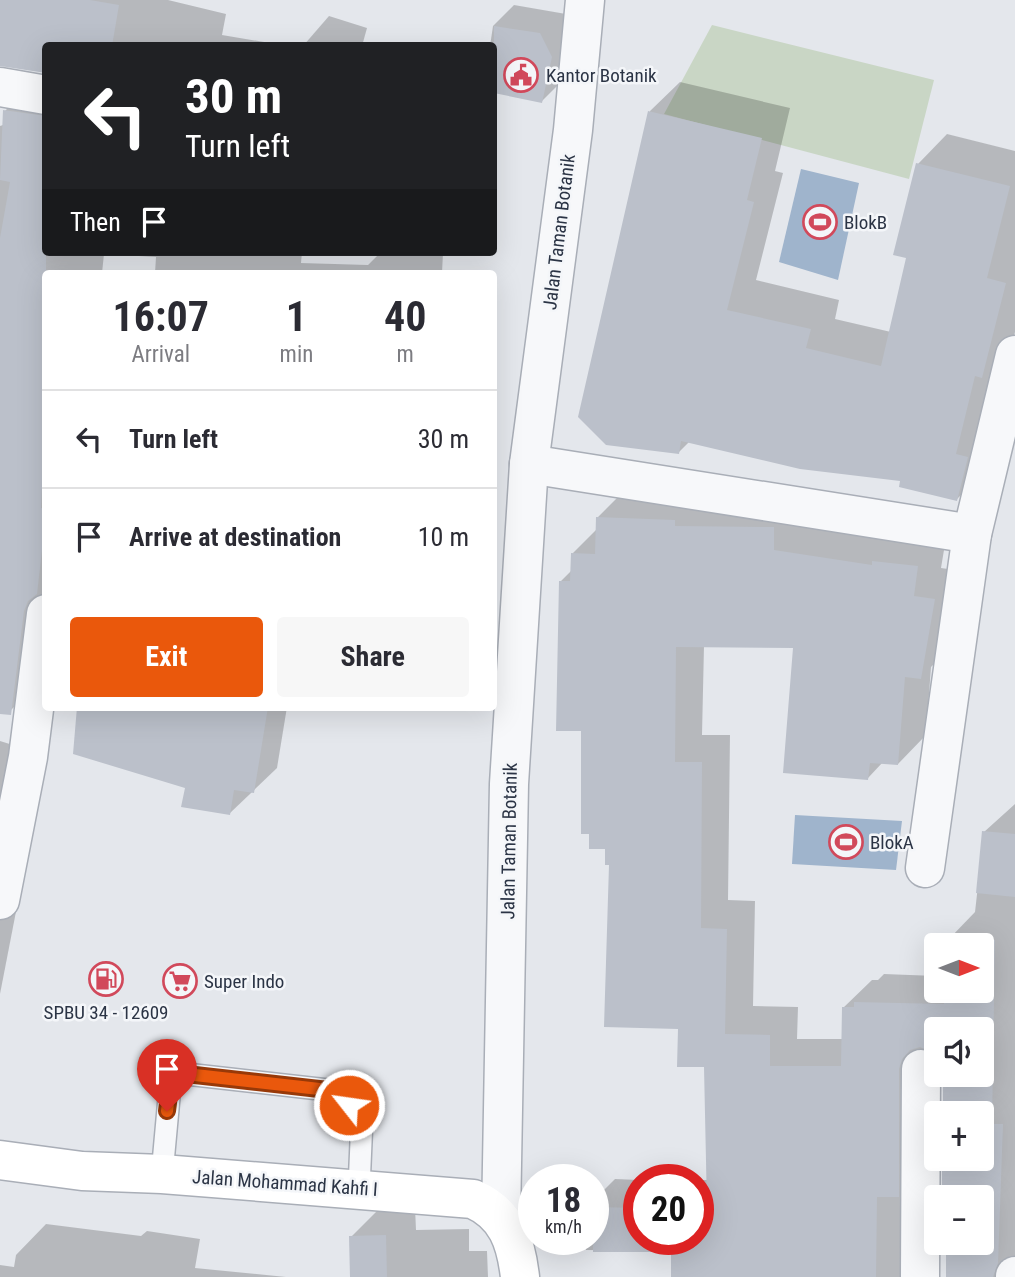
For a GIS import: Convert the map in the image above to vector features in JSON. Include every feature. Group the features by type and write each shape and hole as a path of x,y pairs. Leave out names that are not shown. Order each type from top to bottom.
{"main road":[{"name":"Jalan Mohammad Kahfi I","path":"0,1160 82,1171 359,1188 473,1199 488,1206 500,1218"},
{"path":"500,1218 512,1236 520,1277"}],"street":[{"name":"Jalan Taman Botanik","path":"500,1218 509,784 529,464 573,131 585,0"},
{"path":"0,87 42,94"},
{"path":"925,868 972,534 1015,355"},
{"path":"529,464 972,534"},
{"path":"0,900 14,752 42,631"},
{"path":"920,1277 921,1069"}],"lane":[{"path":"162,1174 170,1087 186,1074 337,1091 362,1119 359,1188"}],"green space":[{"path":"712,25 934,80 909,179 664,114"}],"water":[{"name":"BlokB","path":"801,169 859,183 838,280 779,262"},
{"name":"BlokA","path":"795,815 902,821 896,870 792,864"}],"building":[{"path":"0,0 90,0 119,5 113,42 42,42 42,72 0,66"},
{"name":"Kantor Botanik","path":"494,26 540,33 552,57 542,103 497,94 497,42 494,42"},
{"path":"3,110 42,115 42,256 46,256 46,270 42,270 42,550 37,594 28,601 24,611 11,715 0,714 0,238 10,182 0,180"},
{"path":"648,111 762,138 747,200 754,202 727,310 811,329 806,348 881,366 906,258 893,255 916,163 1010,186 987,278 1006,283 982,378 975,376 956,454 968,457 957,501 899,487 900,481 800,469 681,441 679,454 606,445 578,417"},
{"path":"596,517 675,520 675,526 774,527 774,550 872,565 872,561 918,566 914,596 935,599 921,679 905,677 898,765 870,763 868,780 783,773 793,648 676,647 675,762 702,762 701,928 727,929 725,1034 770,1035 770,1066 841,1066 842,1007 854,1007 854,1002 994,1003 994,1017 924,1017 924,1049 910,1050 902,1059 899,1069 899,1197 877,1197 876,1277 671,1277 671,1255 714,1255 714,1164 706,1164 704,1067 677,1067 678,1029 604,1027 609,865 605,865 605,849 589,849 589,834 581,834 581,731 556,731 559,581 570,581 571,553 595,554"},
{"path":"77,711 267,711 254,793 234,790 230,815 181,807 185,788 73,754"},
{"path":"982,831 1015,834 1015,897 976,893"},
{"path":"994,940 995,940 994,1001"},
{"path":"943,1087 993,1087 992,1101 943,1101"},
{"path":"994,1124 1003,1124 998,1263 993,1277 946,1277 946,1255 994,1255 994,1185 942,1185 942,1171 994,1171"},
{"path":"609,1207 623,1208 623,1252 609,1252"},
{"path":"386,1235 387,1277 350,1277 349,1236"}],"place":[{"name":"Kantor Botanik","path":"521,75"},
{"name":"BlokB","path":"820,222"},
{"name":"BlokA","path":"846,842"},
{"name":"SPBU 34 - 12609","path":"106,979"},
{"name":"Super Indo","path":"180,981"}],"route":[{"path":"167,1111 170,1087 186,1074 337,1091 349,1105"}]}
